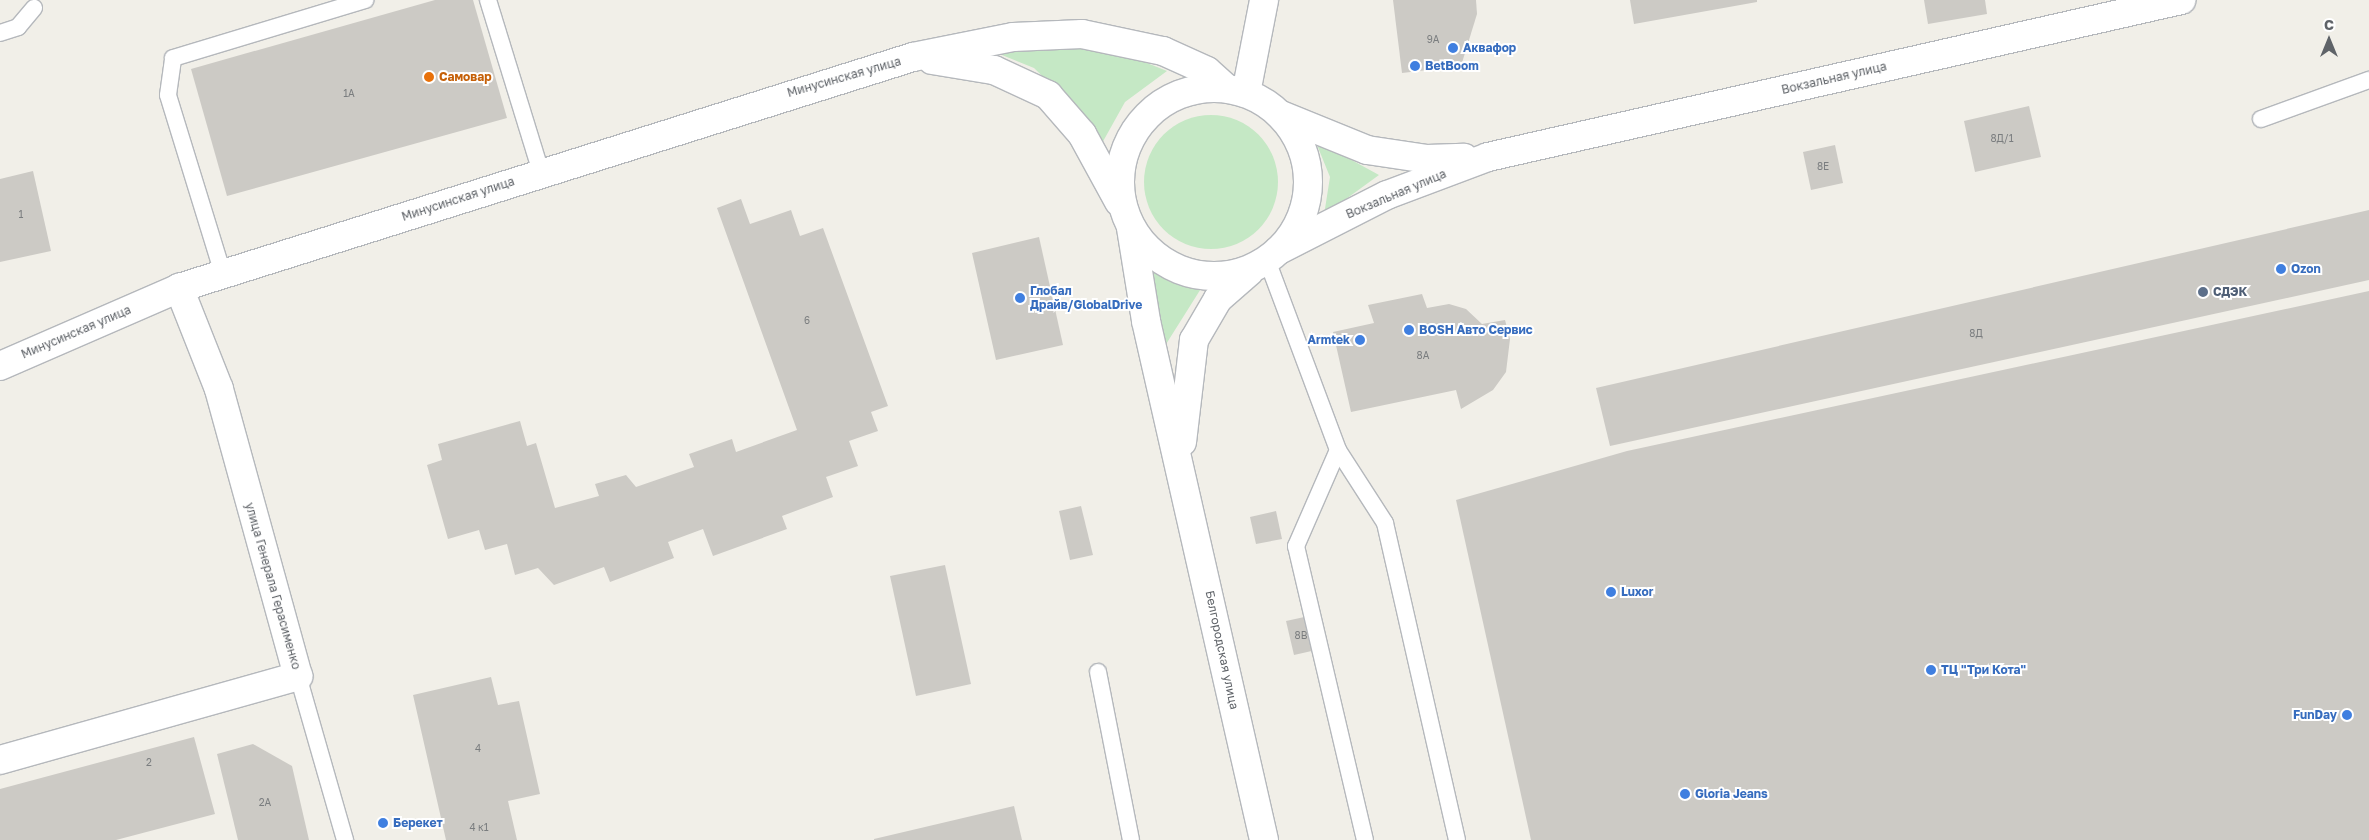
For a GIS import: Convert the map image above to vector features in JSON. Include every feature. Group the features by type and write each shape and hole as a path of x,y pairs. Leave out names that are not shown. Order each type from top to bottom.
{"main road":[{"path":"1264,0 1236,90 1180,93 1142,120 1121,161 1126,218 1158,258 1176,268 1217,277 1266,260 1302,215 1308,172 1298,139 1281,115"},
{"name":"Вокзальная улица","path":"1266,260 1387,195 1488,157 2181,0"},
{"name":"Минусинская улица","path":"3,363 179,288 541,172 914,57 1013,37 1082,34 1162,51 1207,72 1281,115"},
{"name":"Минусинская улица","path":"914,57 994,70 1048,95 1082,134 1126,218"},
{"name":"Вокзальная улица","path":"1281,115 1367,150 1397,157 1488,157"},
{"name":"Белгородская улица","path":"1126,218 1146,321 1181,461 1264,840"},
{"name":"Белгородская улица","path":"1181,461 1194,340 1218,299 1266,260"},
{"name":"улица Генерала Герасименко","path":"0,760 298,676 218,389 179,288"}],"lane":[{"path":"223,274 168,96 173,58 365,0"},
{"path":"488,0 541,172"},
{"path":"0,34 18,27 34,8"},
{"path":"2261,120 2369,80"},
{"path":"1266,260 1338,450 1385,523 1457,840"},
{"path":"1338,450 1296,546 1364,840"},
{"path":"1098,672 1131,840"},
{"path":"298,676 345,840"}],"green space":[{"path":"1037,43 1107,47 1167,71 1125,102 1101,145 1078,111 1034,68 992,51"},
{"path":"1211,115 1237,120 1259,134 1273,156 1278,182 1273,208 1259,230 1237,244 1211,249 1185,244 1163,230 1149,208 1144,182 1149,156 1163,134 1185,120"},
{"path":"1315,140 1379,175 1324,215 1330,177"},
{"path":"1142,259 1170,282 1202,287 1163,349"}],"building":[{"path":"435,0 473,0 507,118 227,196 191,69"},
{"path":"1393,0 1476,0 1477,14 1461,66 1402,73"},
{"path":"1630,0 1757,0 1757,2 1634,24"},
{"path":"1924,0 1985,0 1987,14 1928,24"},
{"path":"2029,106 2041,157 1975,172 1964,121"},
{"path":"1835,145 1843,183 1811,190 1803,152"},
{"path":"33,171 51,251 0,262 0,179"},
{"path":"741,199 750,224 791,210 800,236 823,228 888,406 871,412 878,431 849,441 858,466 826,477 833,497 782,516 787,529 713,556 703,529 668,542 674,558 610,582 604,567 554,585 538,568 515,575 507,544 485,550 479,530 448,539 427,465 442,460 438,444 520,421 527,446 536,443 555,508 599,496 595,484 626,475 636,487 694,467 689,454 732,439 736,452 797,430 717,208"},
{"path":"2369,210 2369,280 1610,446 1596,388"},
{"path":"1039,237 1063,345 996,360 972,253"},
{"name":"ТЦ \"Три Кота\"","path":"2369,291 2369,840 1531,840 1456,500 1627,451"},
{"path":"1422,294 1427,308 1449,304 1466,309 1482,324 1505,320 1510,339 1506,372 1493,390 1461,409 1456,390 1351,412 1333,332 1374,323 1368,305"},
{"path":"1081,506 1093,555 1070,560 1059,511"},
{"path":"1276,511 1282,539 1256,544 1250,517"},
{"path":"945,565 971,684 916,696 890,576"},
{"path":"1309,616 1316,650 1294,655 1286,621"},
{"path":"491,677 498,705 519,701 540,794 508,801 517,840 446,840 413,695"},
{"path":"194,737 215,814 116,840 0,840 0,789"},
{"path":"253,744 292,766 309,840 238,840 217,754"},
{"path":"1014,806 1022,840 874,840 874,839"}],"place":[{"name":"Аквафор","path":"1453,48"},
{"name":"BetBoom","path":"1415,66"},
{"name":"Самовар","path":"429,77"},
{"name":"Ozon","path":"2281,269"},
{"name":"СДЭК","path":"2203,292"},
{"name":"Глобал Драйв/GlobalDrive","path":"1020,298"},
{"name":"BOSH Авто Сервис","path":"1409,330"},
{"name":"Armtek","path":"1360,340"},
{"name":"Luxor","path":"1611,592"},
{"name":"ТЦ \"Три Кота\"","path":"1931,670"},
{"name":"FunDay","path":"2347,715"},
{"name":"Gloria Jeans","path":"1685,794"},
{"name":"Берекет","path":"383,823"}]}
